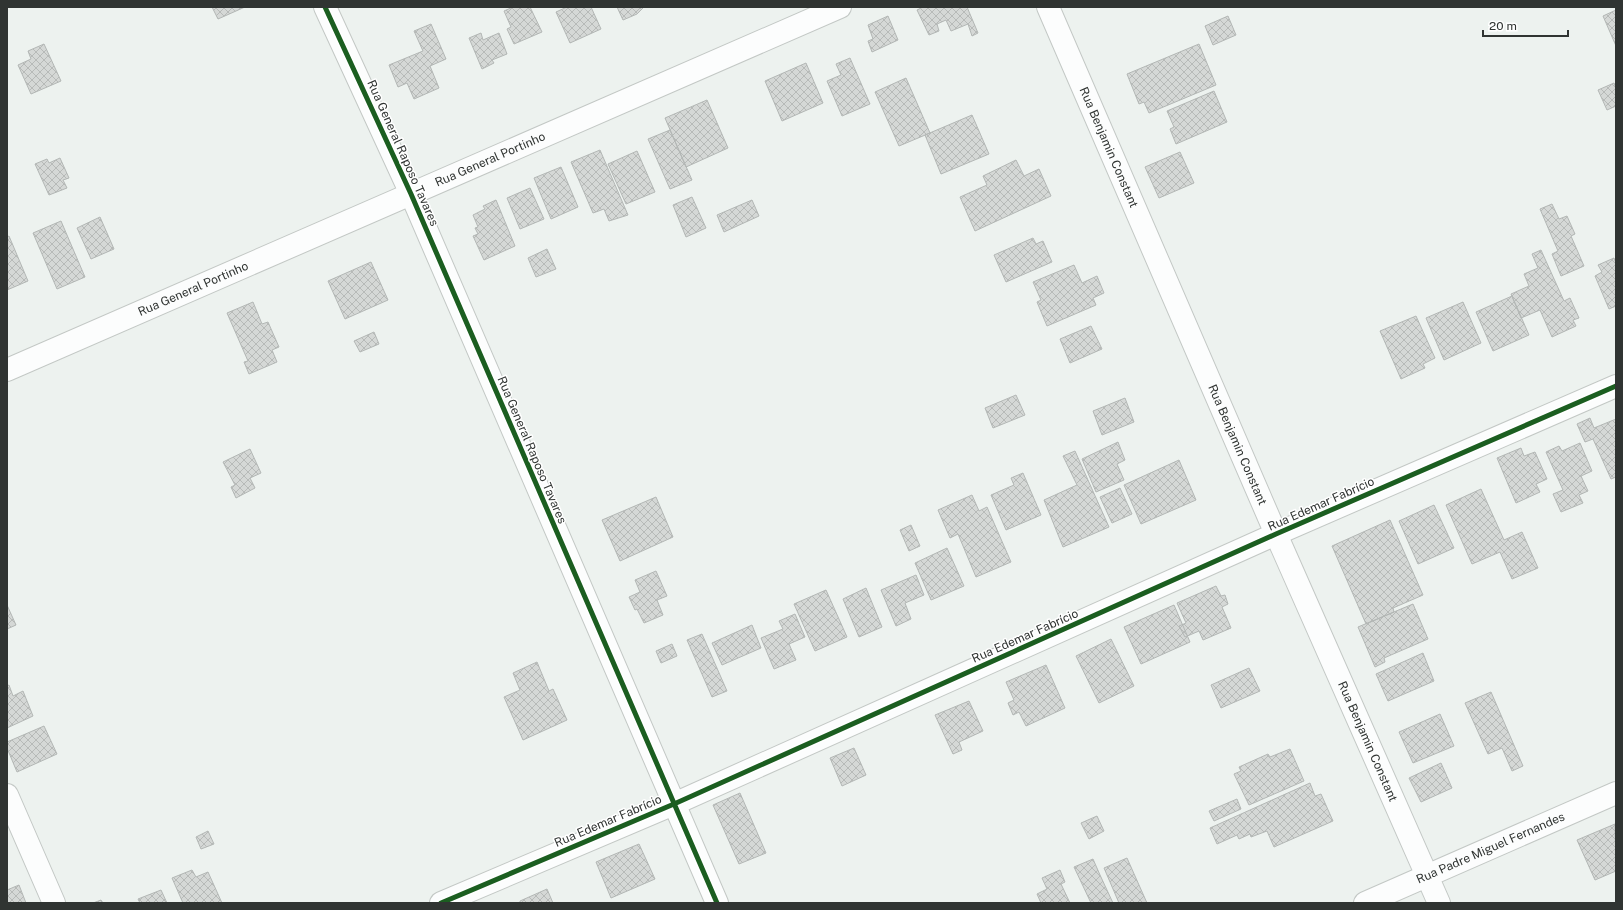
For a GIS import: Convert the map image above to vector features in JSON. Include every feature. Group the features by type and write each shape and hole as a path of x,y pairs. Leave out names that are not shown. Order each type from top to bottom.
{"street":[{"name":"Rua General Raposo Tavares","path":"325,7 411,194 717,903"},
{"name":"Rua General Portinho","path":"7,370 840,7"},
{"name":"Rua Benjamin Constant","path":"1048,7 1276,534 1439,903"},
{"name":"Rua Edemar Fabrício","path":"441,903 674,804 1276,534 1616,386"},
{"name":"Rua Padre Miguel Fernandes","path":"1365,903 1616,792"},
{"path":"7,795 54,903"}],"building":[{"path":"212,7 245,7 218,19"},
{"path":"513,7 530,7 542,32 514,44 507,29 511,27 504,11"},
{"path":"567,7 591,7 601,29 570,43 556,12"},
{"path":"617,7 644,7 637,14 623,20"},
{"path":"923,7 967,7 978,33 972,36 968,24 951,31 946,20 937,24 939,31 929,35 917,10"},
{"path":"1616,10 1616,46 1603,16"},
{"path":"888,16 898,40 872,52 868,41 873,39 868,25"},
{"path":"1228,16 1236,35 1213,45 1205,26"},
{"path":"431,24 446,59 430,66 439,88 414,99 407,83 398,87 389,65 423,51 414,31"},
{"path":"481,33 483,40 499,33 507,54 492,60 494,63 482,69 469,38"},
{"path":"44,44 61,81 31,94 18,65 31,59 28,51"},
{"path":"1199,44 1216,85 1149,113 1144,102 1139,104 1127,74"},
{"path":"850,58 870,104 842,116 827,81 841,75 836,64"},
{"path":"806,63 823,103 782,121 765,81"},
{"path":"906,78 930,133 899,146 875,92"},
{"path":"1614,83 1616,88 1616,106 1607,110 1598,90"},
{"path":"1214,91 1227,122 1176,144 1170,129 1174,127 1167,111"},
{"path":"707,100 728,148 686,167 665,118"},
{"path":"972,115 989,154 941,174 925,135"},
{"path":"670,130 692,180 670,189 648,139"},
{"path":"600,150 628,215 609,221 604,209 593,213 571,162"},
{"path":"637,151 655,192 626,204 608,164"},
{"path":"1180,152 1194,183 1159,198 1145,167"},
{"path":"60,158 69,178 63,180 67,188 49,195 35,164 47,159 49,163"},
{"path":"1016,160 1024,176 1039,169 1051,196 975,231 960,197 987,185 983,176"},
{"path":"561,167 578,207 551,219 534,178"},
{"path":"530,188 544,219 520,229 507,198"},
{"path":"692,197 706,228 686,237 673,205"},
{"path":"496,200 515,246 484,260 473,236 478,234 475,228 478,227 473,215 485,209 483,206"},
{"path":"752,200 759,216 724,232 717,215"},
{"path":"1552,204 1559,219 1567,216 1575,234 1571,236 1584,266 1561,276 1552,254 1558,251 1540,209"},
{"path":"100,217 114,249 91,259 77,228"},
{"path":"61,221 85,277 57,289 33,233"},
{"path":"9,236 28,281 7,290 7,237"},
{"path":"1033,238 1036,244 1043,241 1052,262 1006,282 994,255"},
{"path":"547,249 556,269 536,277 528,258"},
{"path":"1541,250 1564,301 1570,298 1579,318 1573,320 1576,326 1552,337 1540,310 1521,318 1511,294 1529,286 1524,274 1538,268 1532,254"},
{"path":"1614,258 1616,263 1616,306 1609,309 1595,276 1602,272 1598,265"},
{"path":"371,262 388,300 345,319 328,281"},
{"path":"1074,265 1082,283 1097,276 1104,293 1093,298 1096,305 1047,326 1037,302 1041,300 1033,282"},
{"path":"1512,296 1529,335 1493,351 1476,312"},
{"path":"253,302 262,324 268,322 279,347 272,350 277,362 249,374 244,362 248,361 227,313"},
{"path":"1463,302 1481,343 1444,360 1426,318"},
{"path":"1416,316 1435,358 1423,364 1425,368 1401,379 1380,331"},
{"path":"1091,326 1102,349 1070,363 1060,339"},
{"path":"374,332 379,344 360,352 354,341"},
{"path":"1016,395 1025,415 993,428 985,408"},
{"path":"1125,398 1134,422 1102,435 1093,411"},
{"path":"1590,418 1594,428 1616,419 1616,477 1611,479 1593,439 1585,442 1577,424"},
{"path":"1118,442 1125,460 1117,464 1124,480 1096,492 1082,459"},
{"path":"1580,443 1592,471 1581,476 1588,491 1579,495 1583,503 1561,512 1553,494 1563,490 1546,452 1559,446 1562,451"},
{"path":"1521,448 1524,456 1535,452 1547,479 1536,484 1540,492 1516,503 1497,458"},
{"path":"250,449 261,473 250,478 255,488 236,498 231,487 235,485 223,462"},
{"path":"1075,451 1109,527 1063,547 1044,500 1077,485 1063,456"},
{"path":"1179,460 1196,500 1141,524 1124,485"},
{"path":"1023,473 1041,515 1006,530 991,495 1014,485 1011,478"},
{"path":"1120,488 1132,514 1112,523 1100,497"},
{"path":"1481,489 1504,540 1522,532 1538,568 1512,579 1500,552 1472,564 1446,505"},
{"path":"972,495 979,511 987,507 1011,562 976,577 958,534 950,538 938,510"},
{"path":"656,497 673,537 620,561 602,520"},
{"path":"1434,505 1454,548 1418,564 1399,521"},
{"path":"1390,520 1423,595 1393,608 1394,612 1366,624 1332,546"},
{"path":"911,525 920,546 909,551 900,530"},
{"path":"947,548 964,586 931,600 915,563"},
{"path":"656,571 667,596 657,600 663,615 644,623 637,609 635,610 629,597 640,592 635,580"},
{"path":"916,575 924,595 905,603 911,619 896,626 881,590"},
{"path":"1216,586 1221,596 1225,595 1228,604 1222,607 1231,628 1203,640 1199,631 1185,637 1179,626 1186,623 1177,603"},
{"path":"866,588 882,627 859,637 843,599"},
{"path":"826,590 847,637 815,651 794,604"},
{"path":"1413,604 1428,639 1384,658 1385,662 1375,667 1358,627"},
{"path":"7,605 16,625 7,629"},
{"path":"1174,605 1190,642 1141,664 1124,627"},
{"path":"795,614 805,637 789,644 796,660 774,669 761,638 783,629 779,621"},
{"path":"752,625 761,648 722,665 712,643"},
{"path":"702,634 727,691 712,697 687,640"},
{"path":"1111,639 1134,686 1099,703 1076,656"},
{"path":"672,644 677,656 661,663 656,651"},
{"path":"1423,653 1434,681 1388,701 1376,674"},
{"path":"537,662 549,691 553,689 567,720 523,740 504,697 520,690 513,673"},
{"path":"1046,665 1065,708 1026,726 1019,712 1013,715 1008,703 1014,700 1006,682"},
{"path":"1249,668 1260,691 1221,708 1211,685"},
{"path":"9,685 13,696 23,691 33,716 7,728 7,686"},
{"path":"1491,692 1523,766 1512,771 1502,748 1488,754 1465,703"},
{"path":"969,701 983,731 959,742 962,750 953,754 935,715"},
{"path":"1440,714 1454,746 1413,763 1399,732"},
{"path":"44,726 57,754 17,772 7,748 7,742"},
{"path":"854,748 866,775 842,786 830,758"},
{"path":"1290,749 1304,781 1249,805 1234,774 1241,771 1239,767 1268,754 1270,757"},
{"path":"1441,763 1452,788 1421,802 1409,778"},
{"path":"1310,783 1315,796 1321,794 1333,821 1274,847 1267,831 1251,837 1250,834 1239,839 1237,835 1217,844 1210,828"},
{"path":"740,793 766,853 739,864 713,805"},
{"path":"1237,799 1241,809 1214,821 1209,811"},
{"path":"1097,816 1104,831 1089,839 1081,823"},
{"path":"1615,824 1616,871 1595,880 1577,840"},
{"path":"208,831 214,844 201,849 196,837"},
{"path":"639,844 655,879 611,898 596,862"},
{"path":"1127,858 1147,903 1119,903 1104,868"},
{"path":"1093,859 1113,903 1091,903 1074,867"},
{"path":"192,870 196,877 208,872 222,903 183,903 172,878"},
{"path":"1060,870 1065,882 1061,884 1070,903 1041,903 1037,894 1047,889 1042,878"},
{"path":"19,885 26,903 7,903 7,890"},
{"path":"547,889 553,903 520,903 520,901"},
{"path":"161,890 167,903 140,903 138,899"},
{"path":"101,900 103,903 93,903"}],"cycle path":[{"path":"325,7 411,194 717,903"},
{"path":"441,903 674,804 1276,534 1616,386"}]}
